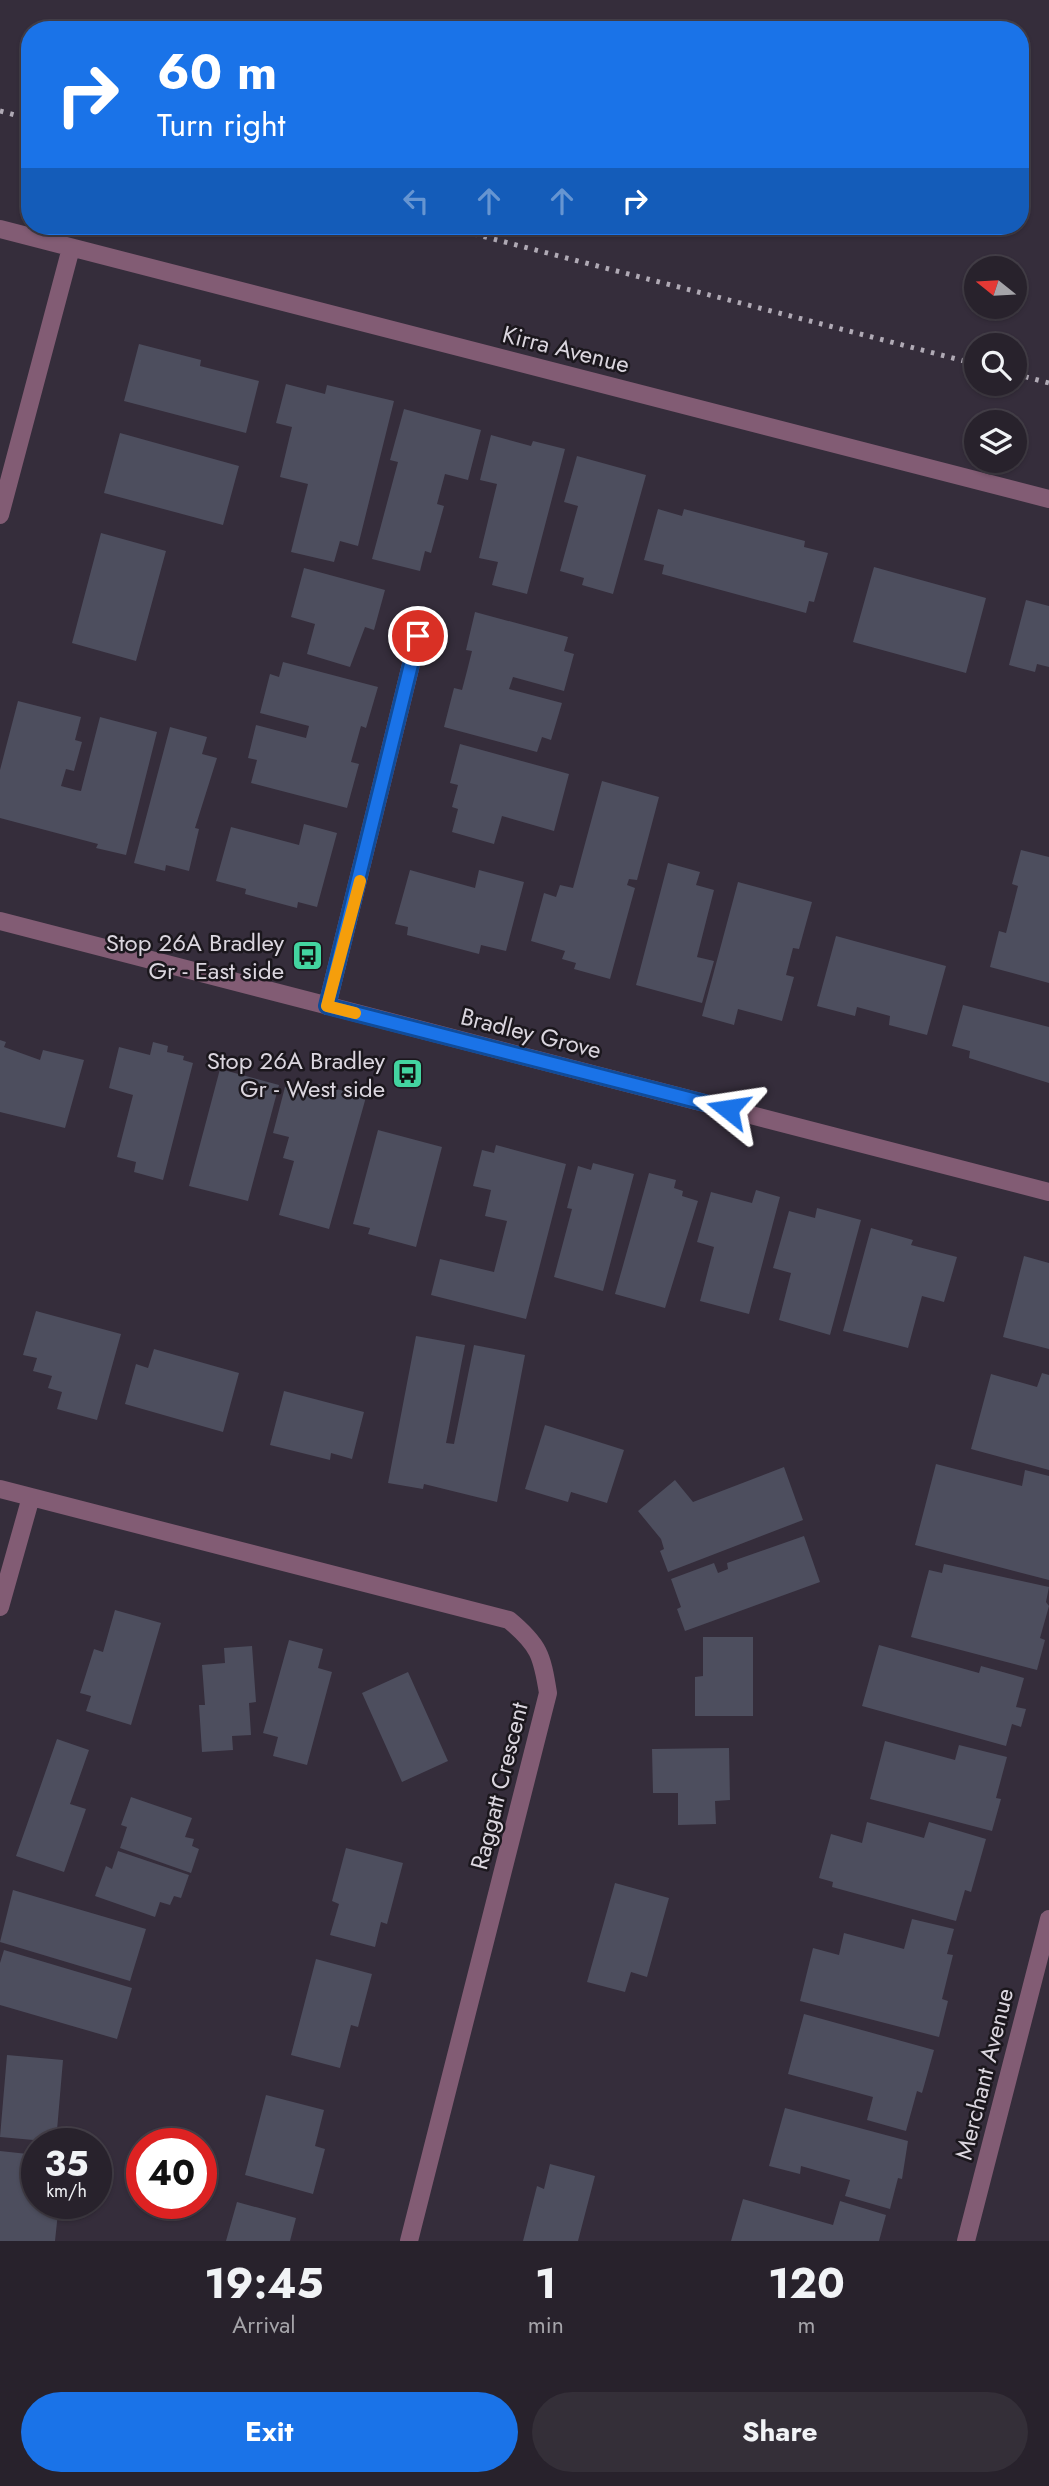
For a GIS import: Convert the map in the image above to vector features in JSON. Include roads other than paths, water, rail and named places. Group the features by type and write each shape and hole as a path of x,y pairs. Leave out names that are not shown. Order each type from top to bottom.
{"street":[{"name":"Kirra Avenue","path":"0,229 21,235"},
{"name":"Kirra Avenue","path":"22,235 1049,499"},
{"path":"0,515 71,248"},
{"path":"327,1006 418,636"},
{"name":"Bradley Grove","path":"0,921 1049,1192"},
{"name":"Raggatt Crescent","path":"0,1489 509,1620 532,1639 543,1662 548,1693 409,2241"},
{"path":"0,1607 31,1497"},
{"name":"Merchant Avenue","path":"966,2241 1049,1919"}],"railway":[{"path":"0,111 21,117"},
{"path":"478,235 964,361"},
{"path":"1027,377 1049,383"}],"place":[{"name":"Stop 26A Bradley Gr - East side","path":"307,956"},
{"name":"Stop 26A Bradley Gr - West side","path":"408,1074"}]}
